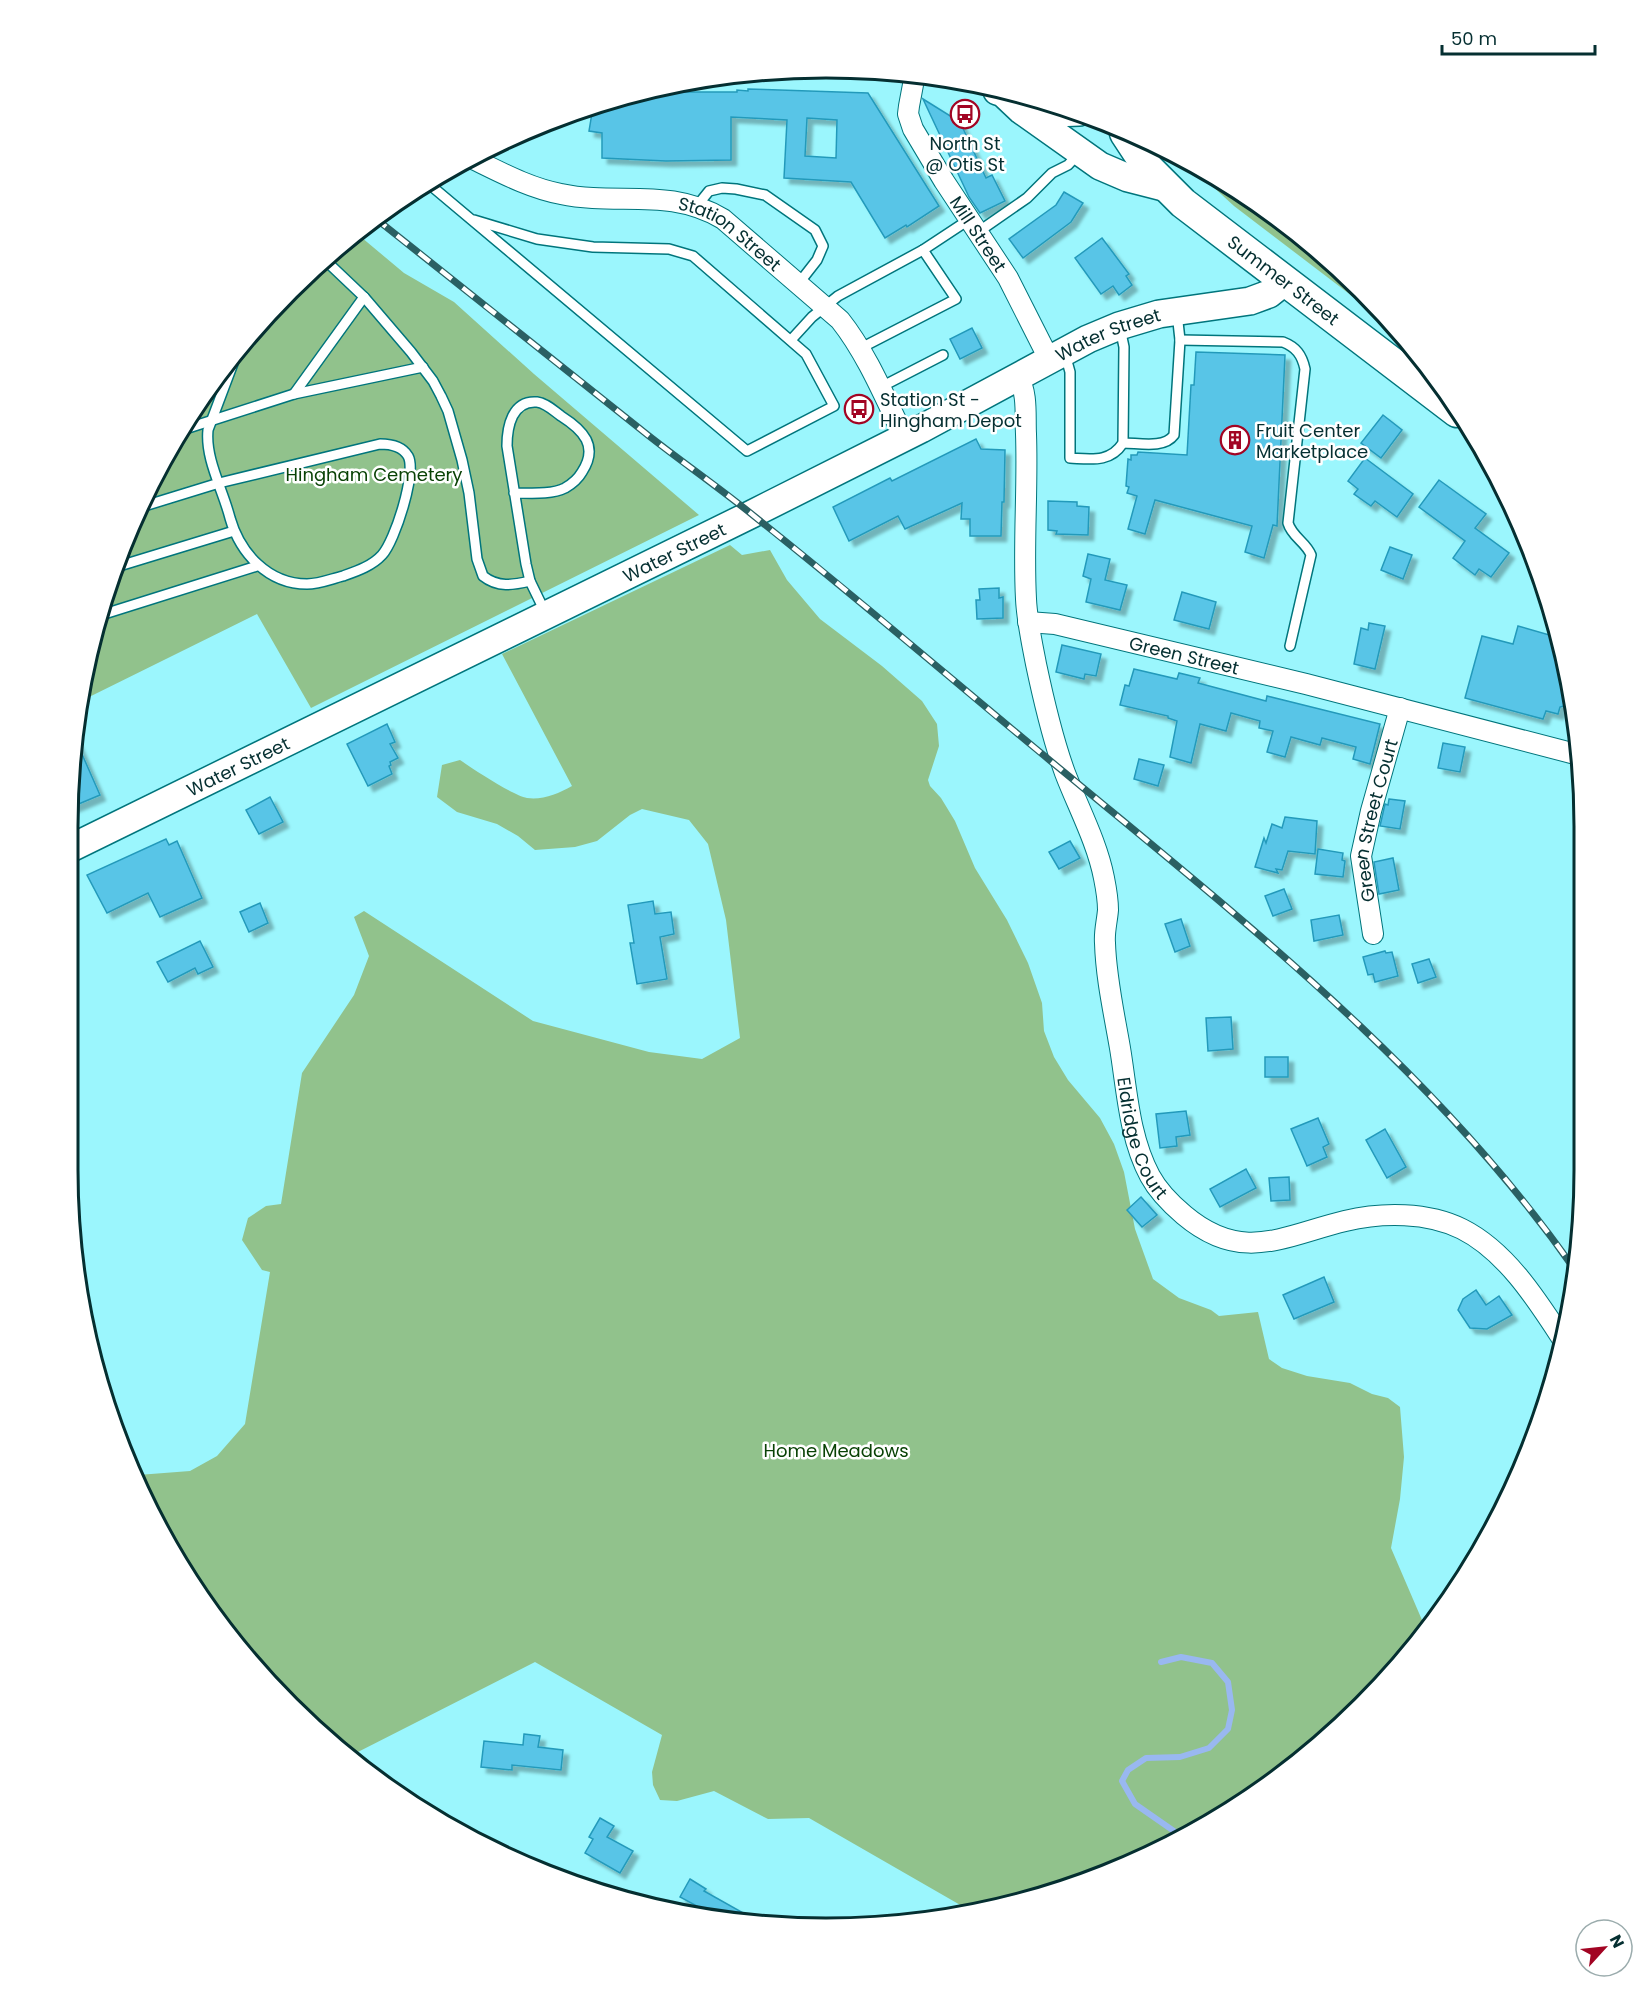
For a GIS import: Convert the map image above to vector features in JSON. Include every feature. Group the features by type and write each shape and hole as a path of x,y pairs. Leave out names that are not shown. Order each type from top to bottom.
{"main road":[{"path":"1014,102 1100,166 1128,178 1167,188"},
{"name":"Summer Street","path":"1132,144 1148,168 1209,225 1440,399"},
{"name":"Water Street","path":"78,845 752,514 904,437 1057,355 1119,326 1177,311 1250,301 1269,294 1284,282"}],"street":[{"name":"Mill Street","path":"913,83 909,106 910,122 920,141 1057,355"},
{"name":"Station Street","path":"481,163 520,181 561,195 663,200 697,206 712,213 737,230 799,283 847,329 904,437"},
{"path":"1018,376 1023,388 1025,406 1028,622"},
{"name":"Green Street","path":"1028,622 1055,624 1306,684 1570,753"},
{"name":"Eldridge Court","path":"1028,622 1046,714 1054,741 1103,873 1107,900 1104,941 1106,964 1134,1133 1144,1162 1158,1189 1191,1221 1218,1238 1236,1241 1265,1242 1346,1220 1383,1215 1420,1217 1451,1224 1474,1236 1504,1262 1537,1302 1557,1331"},
{"name":"Green Street Court","path":"1373,934 1361,856 1400,708"}],"lane":[{"path":"791,340 824,305 923,250 1027,198 1052,173 1072,162 1080,151"},
{"path":"435,189 747,451 834,406 806,354 701,261 686,253 669,249 593,247 537,240 474,220"},
{"path":"697,206 710,191 736,189 765,195 814,230 823,246 817,260 799,283"},
{"path":"859,349 956,299 923,250"},
{"path":"331,266 364,297 423,367 441,396 453,427 469,493 480,570 488,580 500,585 530,581"},
{"path":"294,394 364,297"},
{"path":"1123,443 1160,444 1166,443 1174,435 1180,340 1177,311"},
{"path":"1057,355 1068,361 1071,372 1070,458 1106,458 1119,450 1123,443 1124,348 1119,326"},
{"path":"1180,340 1283,342 1292,345 1303,360 1305,369 1288,524 1292,532 1307,546 1311,555 1290,646"},
{"path":"879,388 943,355"},
{"path":"194,426 294,394 423,367"},
{"path":"151,504 219,483 380,444 397,447 409,458 410,469 393,538 387,549 372,563 350,574 304,584 278,577 257,566 234,531 219,483 207,441 228,378"},
{"path":"514,493 550,492 566,488 578,478 588,463 588,445 580,430 546,405 538,402 523,405 511,417 507,446 514,493 530,581 546,614"},
{"path":"126,564 234,531"},
{"path":"109,612 257,566"}],"green space":[{"path":"1211,185 1281,233 1359,301 1234,206"},
{"name":"Hingham Cemetery","path":"364,239 404,273 454,302 534,374 699,515 311,708 257,614 89,697 103,632 118,586 155,495 178,452 204,410 264,333 297,297"},
{"name":"Home Meadows","path":"730,545 742,555 770,550 787,580 820,619 882,666 922,701 937,724 939,746 928,780 930,786 941,798 955,821 975,868 1007,920 1028,963 1042,1003 1044,1031 1054,1057 1068,1080 1100,1118 1114,1144 1124,1172 1135,1229 1153,1279 1179,1298 1211,1310 1219,1316 1258,1312 1269,1359 1282,1368 1307,1376 1350,1383 1372,1394 1388,1398 1400,1407 1404,1457 1400,1499 1391,1548 1422,1621 1355,1699 1319,1732 1242,1792 1157,1841 1112,1861 1020,1893 962,1906 809,1818 768,1819 714,1791 677,1801 660,1800 653,1785 652,1772 662,1735 535,1662 358,1752 297,1699 264,1663 204,1586 178,1544 143,1475 190,1471 217,1456 245,1424 270,1272 262,1270 242,1240 248,1218 266,1206 281,1204 302,1073 354,995 369,956 354,917 364,911 533,1021 649,1052 702,1059 740,1038 726,920 708,844 689,820 642,809 630,815 597,841 575,847 535,850 518,836 497,824 457,812 437,797 442,765 460,760 503,787 527,798 550,796 572,786 502,654"}],"building":[{"path":"737,90 868,93 939,206 885,238 851,182 784,178 787,120 731,117 731,160 666,161 602,158 602,133 589,131 591,116 632,103 680,92 737,92","holes":["807,118 837,120 836,158 805,156"]},
{"path":"923,99 960,122 986,178 992,175 1005,201 980,213 969,197"},
{"path":"1064,192 1083,203 1071,222 1023,258 1009,239 1056,205"},
{"path":"1102,238 1129,274 1126,276 1132,285 1119,295 1113,286 1101,294 1075,258"},
{"path":"972,328 982,348 960,359 950,339"},
{"name":"Fruit Center Marketplace","path":"1196,352 1285,355 1277,526 1273,525 1264,558 1245,552 1252,526 1155,500 1145,534 1128,529 1137,496 1127,493 1129,487 1126,486 1128,459 1131,460 1131,455 1137,455 1138,452 1187,455 1191,385 1194,385"},
{"path":"1383,415 1402,430 1381,458 1361,443"},
{"path":"976,439 981,449 1005,450 1001,536 970,536 970,519 961,519 962,503 905,529 898,516 849,541 833,507 890,478 892,481"},
{"path":"1365,458 1413,494 1397,517 1375,501 1371,506 1354,494 1358,489 1348,481"},
{"path":"1439,480 1486,514 1475,528 1509,553 1491,577 1479,569 1475,575 1453,558 1465,541 1419,507"},
{"path":"1048,501 1077,502 1077,506 1089,507 1088,535 1056,534 1057,531 1048,530"},
{"path":"1390,547 1412,555 1403,579 1381,570"},
{"path":"1088,554 1110,559 1105,580 1127,585 1120,610 1086,602 1091,579 1083,576"},
{"path":"999,588 999,598 1003,597 1003,618 977,619 976,600 980,600 979,589"},
{"path":"1182,592 1216,602 1209,629 1174,620"},
{"path":"1369,623 1385,626 1375,669 1354,664 1361,628 1368,630"},
{"path":"1518,626 1550,635 1564,706 1560,707 1558,714 1546,711 1543,719 1465,698 1482,636 1513,644"},
{"path":"1062,645 1101,654 1096,676 1085,674 1084,679 1056,672"},
{"path":"1134,669 1177,679 1179,673 1200,678 1198,683 1266,701 1267,696 1380,724 1370,764 1353,759 1356,747 1322,738 1320,745 1291,737 1285,757 1267,752 1273,731 1259,728 1260,721 1231,713 1226,731 1200,724 1191,763 1170,757 1177,721 1168,716 1120,705 1125,685 1129,686"},
{"path":"387,724 395,742 390,744 398,758 390,762 392,774 368,786 347,744"},
{"path":"1443,743 1465,747 1460,772 1438,768"},
{"path":"82,754 100,795 79,804"},
{"path":"1139,759 1164,765 1158,786 1134,779"},
{"path":"270,797 283,822 259,834 246,810"},
{"path":"1389,799 1405,801 1400,829 1380,826 1385,804 1388,805"},
{"path":"1285,817 1317,821 1315,854 1288,851 1282,870 1276,869 1278,873 1255,867 1264,838 1266,843 1272,824 1282,828"},
{"path":"166,839 169,845 177,841 202,898 160,917 148,893 107,913 87,875"},
{"path":"1070,841 1080,858 1059,869 1049,852"},
{"path":"1318,849 1343,853 1342,860 1345,861 1343,877 1315,874"},
{"path":"1393,858 1399,890 1379,894 1374,862"},
{"path":"1284,889 1292,909 1273,916 1265,896"},
{"path":"653,901 655,914 671,912 674,934 660,937 667,979 637,984 630,943 634,943 628,905"},
{"path":"260,903 268,923 249,932 240,912"},
{"path":"1339,915 1343,935 1314,941 1311,920"},
{"path":"1181,919 1190,946 1175,952 1165,924"},
{"path":"200,941 213,967 198,974 195,968 168,982 157,962"},
{"path":"1385,951 1386,953 1392,952 1398,976 1375,982 1373,974 1368,975 1363,957"},
{"path":"1429,959 1436,977 1418,983 1412,964"},
{"path":"1231,1017 1233,1049 1208,1051 1206,1018"},
{"path":"1265,1057 1288,1057 1288,1077 1265,1077"},
{"path":"1186,1111 1190,1135 1176,1137 1177,1146 1160,1148 1156,1114"},
{"path":"1318,1118 1329,1144 1323,1147 1327,1157 1307,1166 1291,1129"},
{"path":"1385,1129 1406,1167 1387,1178 1366,1140"},
{"path":"1246,1169 1256,1188 1220,1207 1210,1189"},
{"path":"1289,1177 1290,1200 1271,1201 1269,1178"},
{"path":"1141,1197 1157,1215 1142,1227 1127,1210"},
{"path":"1324,1277 1334,1302 1294,1319 1283,1295"},
{"path":"1476,1290 1486,1305 1499,1296 1512,1315 1487,1329 1470,1328 1458,1310 1463,1299"},
{"path":"524,1734 540,1736 538,1747 563,1750 561,1770 512,1765 512,1770 481,1767 484,1741 523,1745"},
{"path":"600,1818 614,1826 607,1837 633,1851 620,1873 585,1853 593,1839 589,1837"},
{"path":"690,1879 706,1889 704,1891 744,1913 697,1907 680,1897"}],"waterway":[{"path":"1161,1662 1181,1657 1212,1663 1228,1682 1232,1710 1228,1729 1209,1748 1180,1757 1146,1758 1128,1770 1122,1781 1135,1804 1175,1832"}],"railway":[{"path":"383,224 794,548 1273,947 1403,1068 1464,1132 1522,1199 1569,1261"}],"place":[{"name":"North St @ Otis St","path":"965,114"},
{"name":"Station St - Hingham Depot","path":"859,409"},
{"name":"Fruit Center Marketplace","path":"1235,440"}]}
